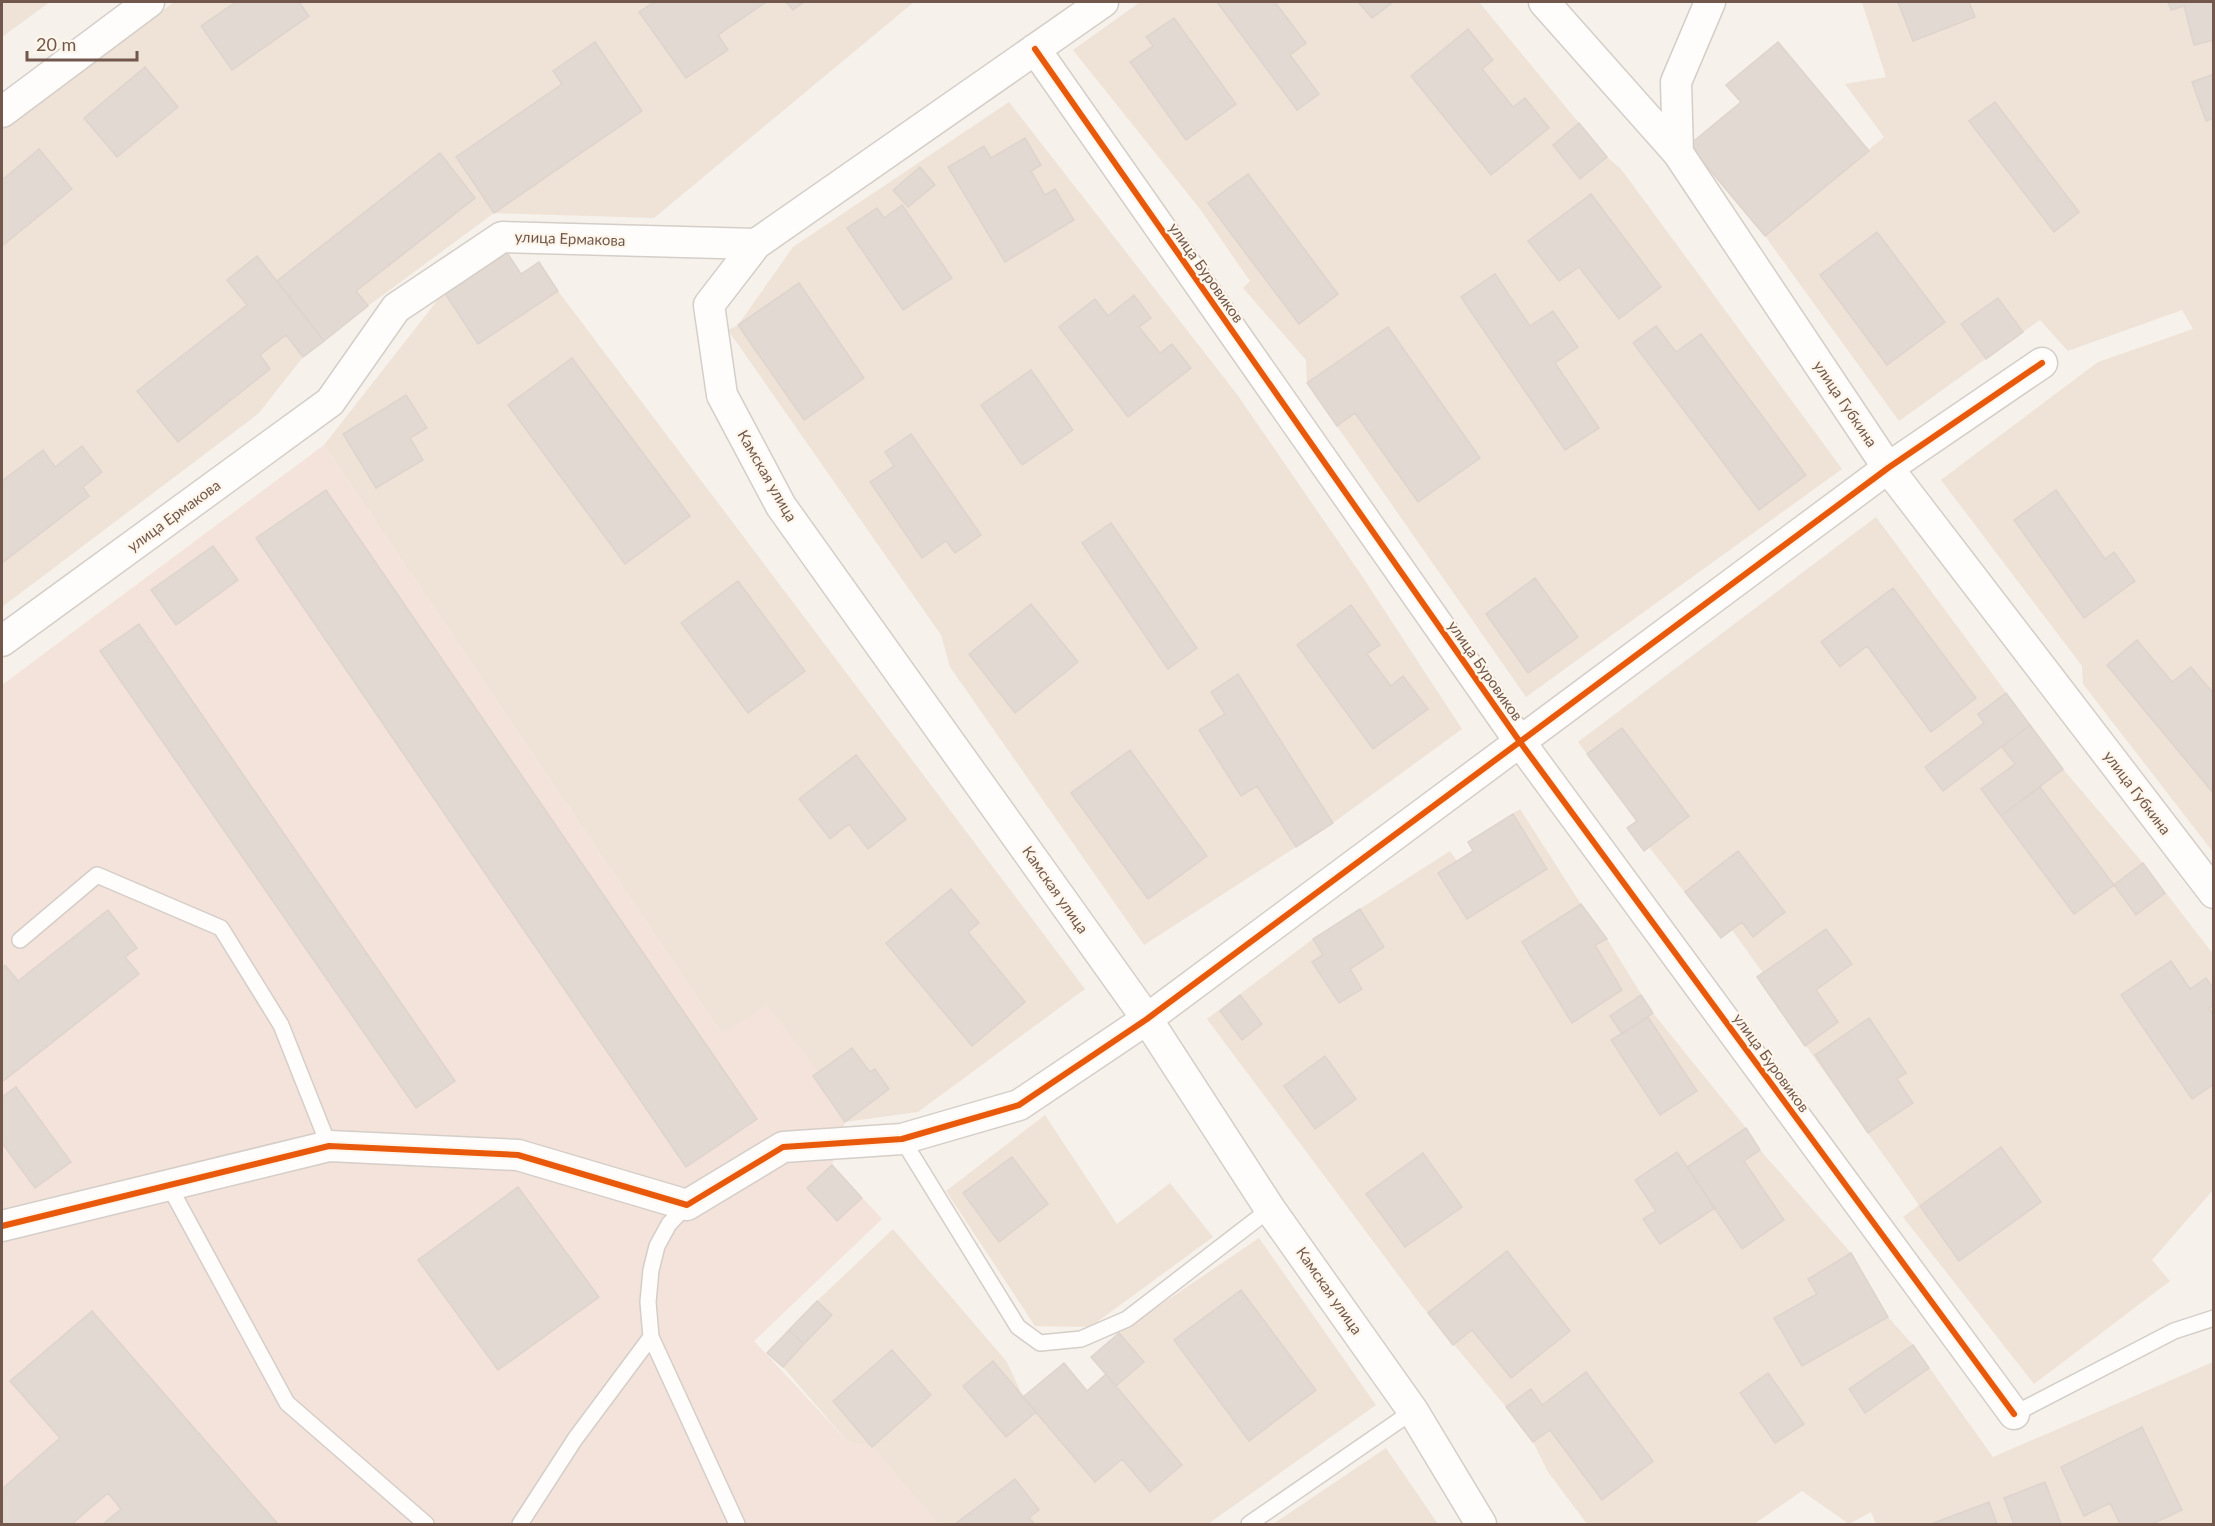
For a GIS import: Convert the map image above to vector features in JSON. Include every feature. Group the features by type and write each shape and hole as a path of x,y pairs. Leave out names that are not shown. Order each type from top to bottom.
{"street":[{"path":"2,112 149,2"},
{"path":"756,244 1102,2"},
{"name":"улица Губкина","path":"1544,2 1678,153 1888,468 2214,893"},
{"path":"1678,153 1676,82 1710,2"},
{"name":"улица Буровиков","path":"1035,49 1520,742 2014,1413"},
{"name":"улица Ермакова","path":"2,641 330,402 396,308 502,237 756,244"},
{"name":"Камская улица","path":"756,244 709,305 722,395 781,506 1147,1019 1270,1209 1413,1411 1482,1524"},
{"path":"2,1226 329,1146 518,1155 687,1205 783,1147 902,1139 1019,1105 1147,1019 1888,468 2042,363"}],"lane":[{"path":"20,940 97,874 221,928 281,1025 329,1146"},
{"path":"902,1139 1018,1327 1040,1343 1081,1339 1127,1319 1270,1209"},
{"path":"168,1184 287,1403 426,1524"},
{"path":"687,1205 665,1232 657,1246 651,1270 648,1302 651,1337 737,1524"},
{"path":"2014,1413 2174,1331 2214,1318"},
{"path":"520,1524 575,1440 651,1337"},
{"path":"1249,1524 1413,1411"}],"shaded area":[{"path":"2,2 50,2 2,37"},
{"path":"174,2 914,2 654,218 494,213 303,357 258,414 2,607 2,129"},
{"path":"1140,2 1479,2 1607,157 1621,169 1842,469 1526,697 1307,383 1306,360 1243,288 1250,281 1200,209 1073,50"},
{"path":"1862,2 2213,2 2213,852 2083,684 2082,666 1941,480 2098,362 2193,329 2182,310 2068,351 2040,320 1899,421 1765,236 1884,137 1845,84 1886,77"},
{"path":"1009,102 1236,393 1360,573 1462,729 1333,823 1144,945 950,667 941,635 728,330 738,325 793,247"},
{"path":"506,251 521,274 539,262 558,291 1085,989 918,1112 845,1122 813,1076 818,1072 722,1034 324,445 444,292"},
{"path":"324,445 722,1034 767,1005 819,1072 813,1077 845,1122 832,1165 882,1219 754,1341 847,1441 872,1447 938,1524 2,1524 2,685"},
{"path":"1876,517 2063,769 2143,863 2213,954 2213,1190 2152,1260 2170,1281 2034,1384 1903,1217 1919,1205 1757,977 1763,973 1732,930 1721,938 1649,847 1644,851 1627,828 1637,820 1578,742"},
{"path":"1520,809 1581,904 1607,939 1653,1013 1746,1128 1760,1150 1851,1253 1888,1317 1913,1345 1993,1457 2213,1362 2213,1524 1876,1524 1871,1512 1849,1524 1802,1491 1754,1524 1587,1524 1548,1472 1533,1442 1420,1304 1207,1019 1313,939 1450,851 1457,861 1473,851 1468,842"},
{"path":"1045,1115 1117,1224 1170,1183 1213,1237 1090,1327 1035,1326 946,1191"},
{"path":"893,1229 1007,1362 1023,1397 1064,1363 1087,1391 1106,1374 1091,1357 1119,1333 1259,1238 1376,1405 1208,1524 938,1524 872,1447 847,1441 783,1367 767,1353 817,1301"},
{"path":"1386,1448 1438,1524 1273,1524"}],"building":[{"path":"236,2 299,2 309,16 232,70 201,26"},
{"path":"654,2 766,2 718,35 728,50 686,78 639,12"},
{"path":"786,2 804,2 793,10"},
{"path":"1217,2 1275,2 1306,43 1290,55 1319,94 1297,110"},
{"path":"1358,2 1393,2 1372,18"},
{"path":"1898,2 1969,2 1975,17 1913,41"},
{"path":"2168,2 2214,2 2214,40 2194,45 2184,6 2171,10"},
{"path":"1174,18 1236,104 1186,140 1130,62 1153,46 1146,37"},
{"path":"1468,29 1493,60 1482,69 1513,107 1525,98 1549,128 1491,175 1411,76"},
{"path":"595,42 642,111 494,213 456,157 562,84 553,71"},
{"path":"1778,42 1869,151 1765,236 1689,145 1741,102 1726,85"},
{"path":"145,67 178,107 117,157 84,118"},
{"path":"2214,74 2214,118 2206,121 2192,82"},
{"path":"1995,102 2079,212 2054,232 1969,121"},
{"path":"1579,123 1607,157 1580,179 1553,145"},
{"path":"1025,138 1041,165 1031,171 1045,195 1055,189 1074,220 1005,262 948,167 984,146 991,158"},
{"path":"39,149 72,189 2,246 2,180"},
{"path":"440,153 475,198 356,291 368,306 324,341 277,281"},
{"path":"920,167 935,185 908,207 893,190"},
{"path":"1248,174 1338,294 1299,324 1208,203"},
{"path":"1591,194 1661,287 1619,319 1579,267 1559,281 1528,241"},
{"path":"902,205 952,278 903,310 847,228 877,208 884,218"},
{"path":"1877,232 1945,322 1887,365 1820,275"},
{"path":"506,251 521,274 539,262 558,291 478,344 444,292"},
{"path":"257,256 324,341 303,357 286,335 260,355 270,369 178,442 137,391 247,305 227,280"},
{"path":"1495,274 1530,326 1553,311 1578,347 1555,363 1599,428 1565,450 1461,297"},
{"path":"799,283 864,378 804,420 738,325"},
{"path":"1134,295 1151,318 1139,327 1160,353 1172,344 1191,368 1128,417 1059,327 1095,299 1108,316"},
{"path":"1998,298 2023,332 1986,359 1961,324"},
{"path":"1656,326 1676,352 1701,334 1806,475 1759,510 1633,343"},
{"path":"1388,327 1480,458 1418,502 1355,413 1337,426 1307,383"},
{"path":"572,358 690,516 625,564 508,405"},
{"path":"1031,370 1073,430 1022,465 981,405"},
{"path":"406,395 427,428 410,438 423,460 376,488 343,434"},
{"path":"911,434 981,535 955,553 946,541 922,558 870,482 894,466 885,452"},
{"path":"82,446 102,472 83,487 89,496 2,563 2,481 43,450 55,467"},
{"path":"326,490 757,1119 686,1167 256,538"},
{"path":"2056,490 2105,559 2114,552 2135,581 2084,618 2014,520"},
{"path":"1111,523 1197,648 1168,669 1082,543"},
{"path":"213,546 238,580 176,625 151,590"},
{"path":"1535,578 1578,637 1528,673 1486,614"},
{"path":"738,581 805,671 748,713 681,623"},
{"path":"1893,588 1976,698 1931,732 1867,646 1840,667 1821,642"},
{"path":"1031,604 1078,662 1015,713 969,654"},
{"path":"1351,605 1380,645 1367,654 1391,686 1403,676 1428,709 1373,749 1297,645"},
{"path":"139,624 455,1081 416,1108 100,651"},
{"path":"2137,640 2172,682 2191,667 2214,694 2214,794 2107,665"},
{"path":"1238,674 1333,823 1296,847 1257,786 1241,796 1199,730 1225,714 1211,692"},
{"path":"2006,693 2030,725 1943,791 1925,767 1984,723 1978,714"},
{"path":"2030,725 2063,769 2001,816 1981,789 2015,764 2002,747"},
{"path":"1622,728 1689,816 1644,851 1627,828 1637,821 1587,754"},
{"path":"1130,750 1207,856 1148,899 1071,793"},
{"path":"856,755 906,819 868,849 849,824 830,839 799,799"},
{"path":"2040,787 2114,885 2074,914 2001,816"},
{"path":"1513,814 1547,869 1467,919 1438,873 1473,851 1468,842"},
{"path":"1738,851 1785,912 1753,937 1742,922 1721,938 1685,892"},
{"path":"2143,863 2165,893 2136,915 2114,885"},
{"path":"951,889 979,923 968,932 1025,1002 972,1046 886,943"},
{"path":"1581,904 1607,939 1595,945 1622,990 1572,1023 1522,942"},
{"path":"1360,909 1384,947 1350,969 1362,989 1339,1003 1312,962 1323,955 1313,939"},
{"path":"108,910 137,948 125,957 139,974 2,1082 2,968 5,965 18,981"},
{"path":"1826,929 1852,964 1816,990 1838,1022 1805,1046 1757,977"},
{"path":"2171,961 2190,989 2206,978 2214,989 2214,1005 2209,1008 2214,1015 2214,1084 2192,1099 2121,995"},
{"path":"1240,995 1262,1024 1242,1040 1220,1011"},
{"path":"1641,995 1653,1013 1622,1034 1610,1016"},
{"path":"1648,1017 1697,1091 1660,1115 1611,1040"},
{"path":"1869,1018 1906,1073 1897,1079 1913,1103 1868,1133 1815,1055"},
{"path":"852,1048 870,1072 875,1069 889,1089 845,1122 813,1076"},
{"path":"1325,1056 1356,1099 1315,1129 1284,1086"},
{"path":"16,1087 71,1162 35,1188 2,1143 2,1097"},
{"path":"1746,1128 1760,1150 1744,1161 1784,1220 1742,1249 1687,1167"},
{"path":"2001,1147 2041,1202 1959,1261 1920,1206"},
{"path":"1677,1152 1715,1208 1660,1244 1643,1219 1656,1211 1635,1180"},
{"path":"1423,1153 1462,1207 1405,1247 1366,1194"},
{"path":"1012,1157 1048,1204 999,1242 963,1193"},
{"path":"832,1165 862,1198 837,1221 807,1188"},
{"path":"518,1187 599,1297 498,1370 418,1260"},
{"path":"1507,1251 1570,1331 1511,1378 1472,1330 1453,1345 1428,1313"},
{"path":"1851,1253 1888,1317 1802,1366 1774,1318 1817,1294 1808,1279"},
{"path":"1241,1290 1316,1390 1249,1441 1174,1340"},
{"path":"817,1301 832,1315 804,1344 789,1330"},
{"path":"92,1311 278,1524 103,1524 121,1509 108,1493 72,1524 2,1524 2,1489 60,1438 10,1381"},
{"path":"789,1330 804,1344 783,1367 767,1353"},
{"path":"1119,1333 1144,1362 1116,1386 1091,1357"},
{"path":"1913,1345 1929,1368 1865,1413 1849,1389"},
{"path":"892,1350 931,1395 872,1447 833,1401"},
{"path":"993,1361 1036,1412 1006,1437 963,1386"},
{"path":"1064,1363 1087,1391 1106,1374 1182,1465 1150,1492 1122,1459 1095,1482 1023,1397"},
{"path":"1586,1372 1653,1461 1602,1500 1550,1430 1533,1442 1506,1407 1531,1389 1542,1405"},
{"path":"1768,1373 1804,1424 1775,1443 1740,1393"},
{"path":"2142,1427 2182,1510 2152,1524 2120,1524 2110,1503 2084,1516 2061,1467"},
{"path":"1015,1479 1039,1510 1029,1518 1035,1524 955,1524"},
{"path":"2045,1482 2061,1524 2014,1524 2004,1498"},
{"path":"1989,1502 1997,1524 1931,1524"}],"cycle path":[{"path":"1035,49 1520,742 2014,1414"},
{"path":"2,1226 329,1146 518,1155 687,1205 783,1147 902,1139 1019,1105 1147,1019 1888,468 2042,363"}]}
